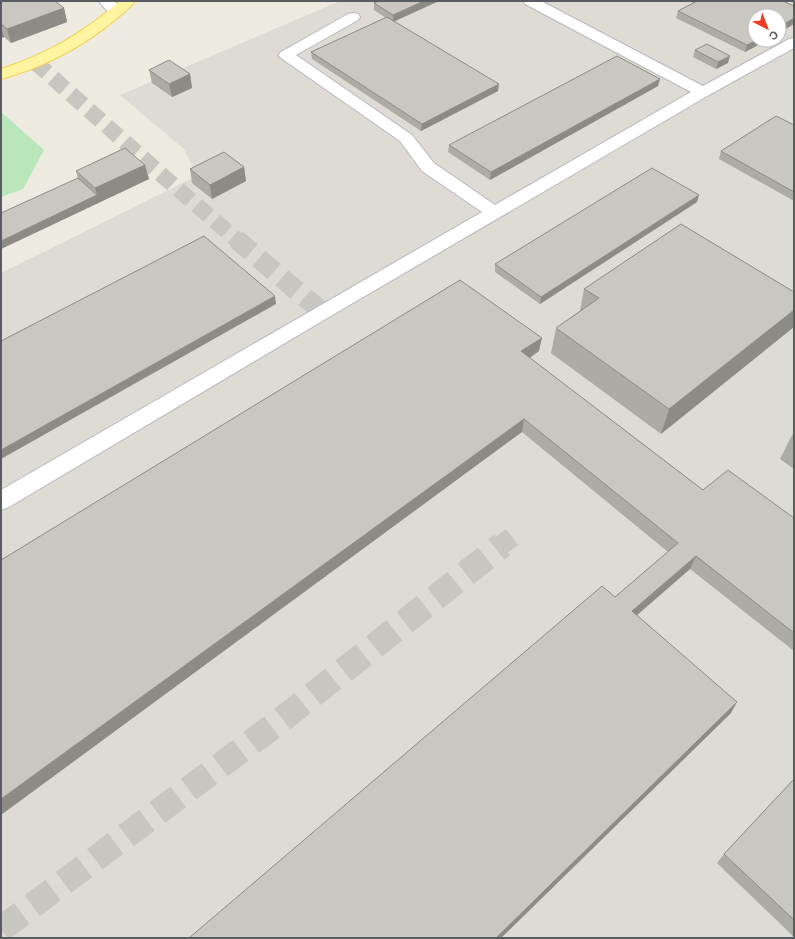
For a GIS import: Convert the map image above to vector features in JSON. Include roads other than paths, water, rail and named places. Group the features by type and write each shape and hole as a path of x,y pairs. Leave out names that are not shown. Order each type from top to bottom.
{"main road":[{"path":"1,74 35,62 68,46 123,6"}],"street":[{"path":"106,1 123,6"},
{"path":"530,1 703,92"},
{"path":"353,17 286,55 406,138 428,167 495,213"},
{"path":"1,501 322,312 703,92 794,42"}],"tunnel":[{"path":"35,62 237,240"},
{"path":"236,239 322,312"},
{"path":"500,546 512,537"},
{"path":"1,929 276,724 502,545"}]}
